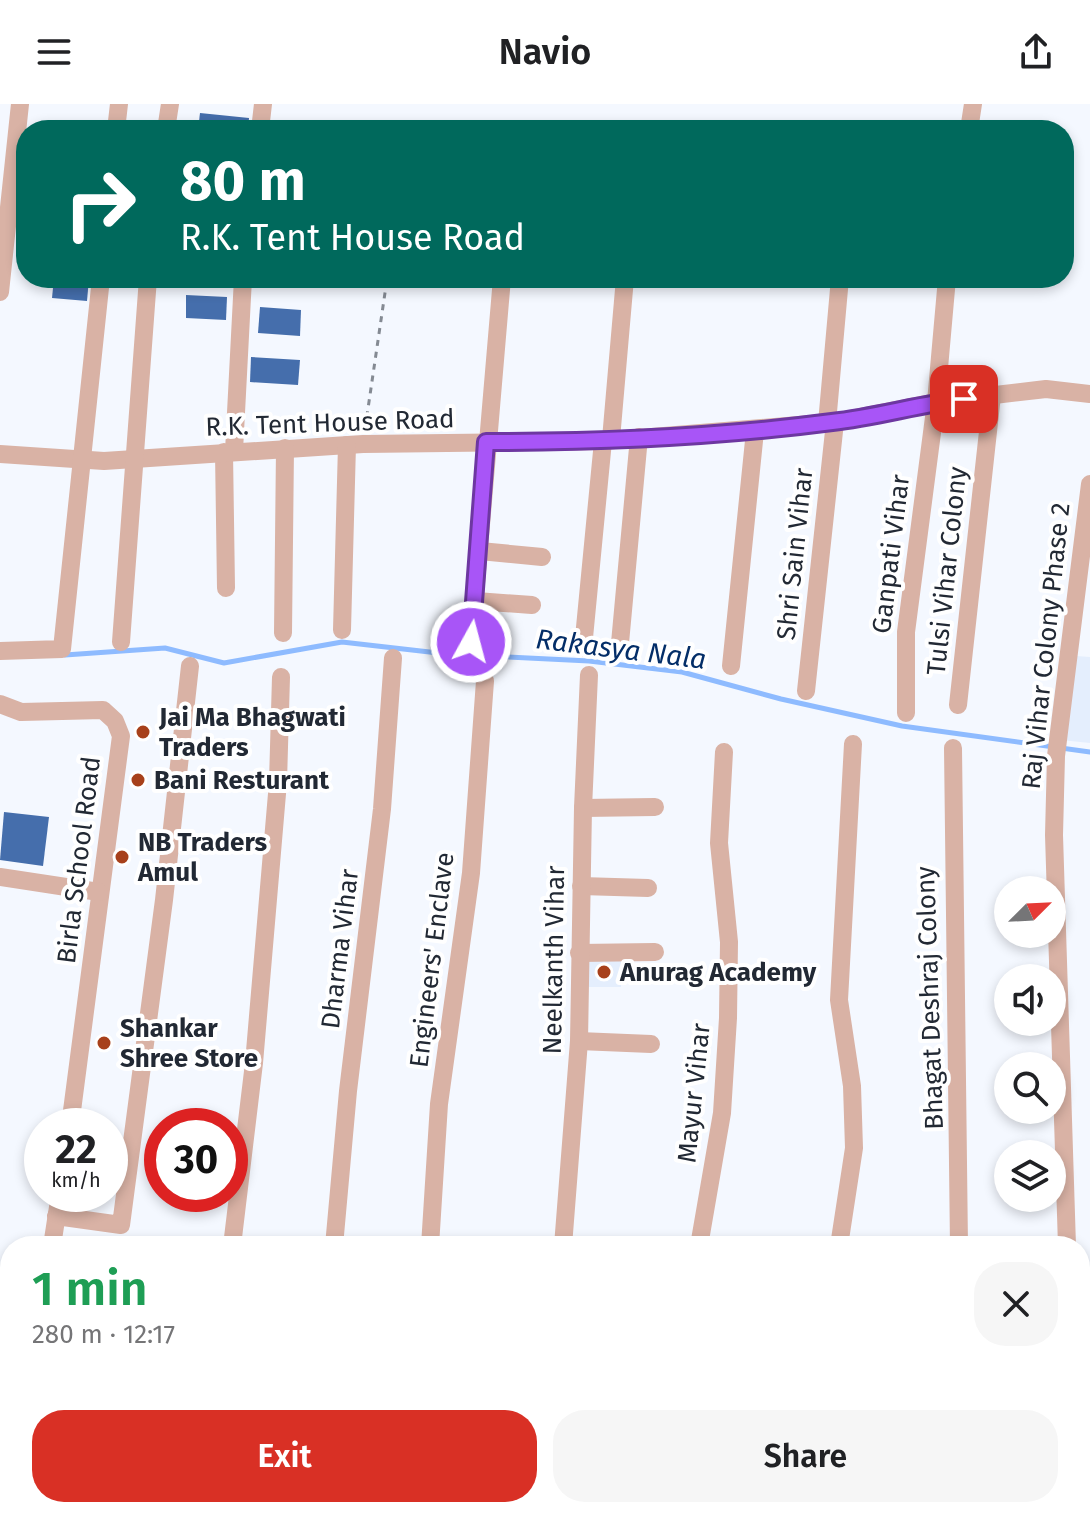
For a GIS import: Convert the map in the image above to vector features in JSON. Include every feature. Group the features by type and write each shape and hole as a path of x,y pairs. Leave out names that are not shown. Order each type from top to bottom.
{"street":[{"path":"0,292 16,142"},
{"path":"0,651 62,649 100,288"},
{"path":"121,642 147,288"},
{"path":"226,588 229,452 242,288"},
{"path":"471,642 501,288"},
{"path":"583,648 624,288"},
{"name":"Shri Sain Vihar","path":"806,691 831,423 839,288"},
{"name":"Ganpati Vihar","path":"906,713 906,632 936,402 946,288"},
{"name":"R.K. Tent House Road","path":"0,454 82,461 355,445 607,440 831,423 936,402 1046,389 1090,394"},
{"name":"Tulsi Vihar Colony","path":"958,705 992,395"},
{"path":"731,666 755,431"},
{"path":"620,643 639,437"},
{"path":"342,630 355,445"},
{"path":"283,633 285,448"},
{"name":"Raj Vihar Colony Phase 2","path":"1067,1236 1054,835 1056,746 1090,484"},
{"path":"480,551 542,557"},
{"path":"476,601 532,605"},
{"name":"Dharma Vihar","path":"335,1236 348,1091 382,809 393,658"},
{"path":"56,1216 121,1225 162,915 190,666"},
{"name":"Neelkanth Vihar","path":"564,1236 579,1041 579,953 589,675"},
{"path":"233,1236 254,1063 277,798 281,677"},
{"name":"Engineers' Enclave","path":"431,1236 439,1104 471,873 485,681"},
{"name":"Birla School Road","path":"0,704 21,712 103,710 115,721 121,736 72,1108"},
{"path":"841,1236 854,1148 852,1086 839,1000 853,744"},
{"name":"Bhagat Deshraj Colony","path":"953,748 959,1236"},
{"name":"Mayur Vihar","path":"701,1236 722,1113 728,1018 729,942 719,843 724,752"},
{"path":"583,808 655,807"},
{"path":"0,877 99,892"},
{"path":"581,886 648,888"},
{"path":"579,953 655,952"},
{"path":"579,1041 651,1044"},
{"path":"53,1236 57,1212"}],"path":[{"path":"355,445 386,288"}],"shaded area":[{"path":"1076,656 1090,657 1090,743 1061,740"},
{"name":"Anurag Academy","path":"587,956 623,956 621,987 586,987"}],"building":[{"path":"200,113 249,118 249,120 199,120"},
{"path":"53,288 88,288 87,301 52,298"},
{"path":"186,295 227,297 226,320 186,318"},
{"path":"260,307 301,310 300,336 258,333"},
{"path":"251,357 300,360 298,385 250,382"},
{"path":"4,812 49,817 43,866 0,860"}],"waterway":[{"name":"Rakasya Nala","path":"65,655 165,648 224,663 342,642 447,654 589,661 682,672 781,699 902,726 1090,752"}],"place":[{"name":"Jai Ma Bhagwati Traders","path":"143,732"},
{"name":"Bani Resturant","path":"138,780"},
{"name":"NB Traders Amul","path":"122,857"},
{"name":"Anurag Academy","path":"604,972"},
{"name":"Shankar Shree Store","path":"104,1043"}],"route":[{"path":"471,642 486,442 603,441 755,431 835,422 964,399"}]}
